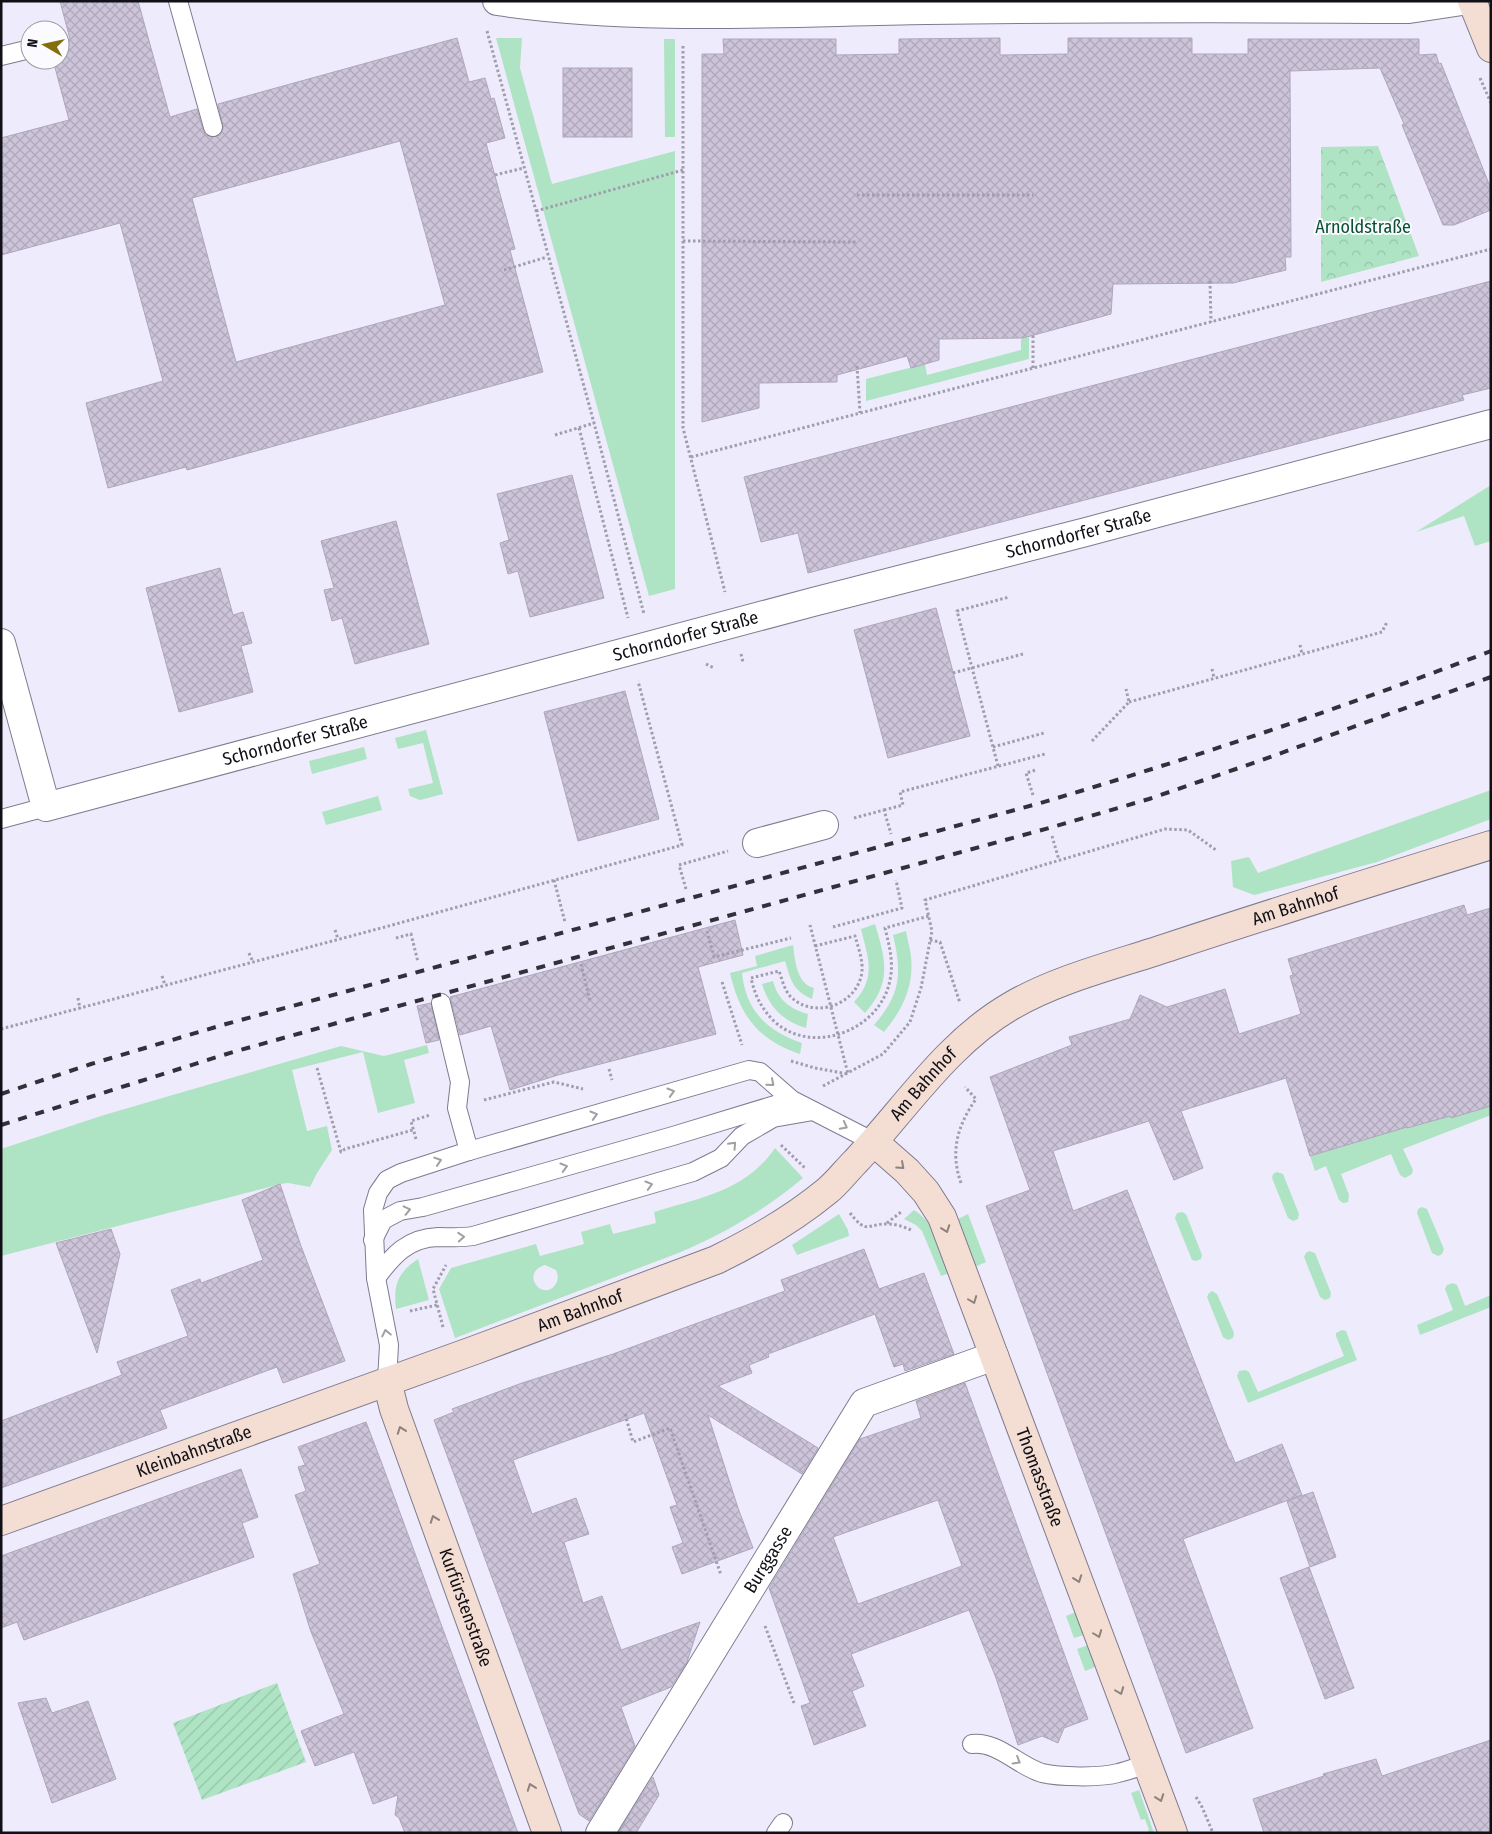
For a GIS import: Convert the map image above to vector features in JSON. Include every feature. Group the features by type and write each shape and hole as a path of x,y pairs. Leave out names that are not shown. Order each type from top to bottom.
{"street":[{"path":"492,13 599,13 683,16 926,10 1409,9 1462,1"},
{"path":"1472,1 1491,48"},
{"name":"Schorndorfer Straße","path":"46,807 1491,424"},
{"path":"1,643 46,807"},
{"path":"757,843 824,825"},
{"name":"Am Bahnhof","path":"387,1381 716,1260 751,1243 828,1190 874,1142 942,1063 970,1034 1011,1006 1051,986 1491,844"},
{"name":"Thomasstraße","path":"874,1142 907,1171 926,1192 942,1217 1173,1833"},
{"name":"Burggasse","path":"600,1833 864,1403 994,1356"},
{"name":"Kleinbahnstraße","path":"1,1521 387,1381"},
{"name":"Kurfürstenstraße","path":"387,1381 394,1409 547,1833"}],"lane":[{"path":"178,1 213,127"},
{"path":"1,56 20,51"},
{"path":"1,819 46,807"},
{"path":"441,1003 460,1082 457,1108 469,1151"},
{"path":"387,1381 389,1345 376,1278 372,1210 378,1193 387,1180 401,1173 469,1151 749,1070 760,1072 792,1100 874,1142"},
{"path":"373,1240 383,1220 400,1211 524,1179 792,1100"},
{"path":"376,1278 392,1257 422,1239 473,1236 693,1172 721,1158 742,1136 773,1118 814,1110"},
{"path":"972,1744 982,1743 1042,1773 1062,1776 1116,1774 1147,1764"}],"path":[{"path":"492,13 486,34 594,423 644,614 665,642"},
{"path":"683,16 683,428 743,662"},
{"path":"495,175 524,168"},
{"path":"536,211 683,170"},
{"path":"857,195 1033,195"},
{"path":"683,242 858,242"},
{"path":"690,458 1491,250"},
{"path":"504,270 547,257"},
{"path":"1210,281 1211,322"},
{"path":"1033,333 1033,368"},
{"path":"857,366 860,413"},
{"path":"554,435 594,423"},
{"path":"579,428 624,606"},
{"path":"998,766 957,611 1009,597"},
{"path":"1092,741 1128,702 1382,632 1387,622"},
{"path":"1300,646 1302,654"},
{"path":"954,673 1024,654"},
{"path":"1212,669 1214,678"},
{"path":"1,1029 682,845 638,679"},
{"path":"1126,689 1128,702"},
{"path":"993,747 1044,734"},
{"path":"873,813 903,805 900,792 1046,754"},
{"path":"1033,796 1026,773 1036,770"},
{"path":"884,810 891,834"},
{"path":"792,1100 848,1074 884,1054 910,1022 922,988 932,931 925,900 1165,829 1188,830 1216,850"},
{"path":"1052,836 1059,860"},
{"path":"686,889 679,865 698,860"},
{"path":"554,880 565,922"},
{"path":"833,927 902,908 896,880"},
{"path":"815,946 856,936 862,972 858,984 851,995 843,1002 831,1007 821,1008 803,1004 789,995 784,987 779,971 751,978 756,998 777,1023 787,1030 804,1036 821,1038 850,1031 869,1020 881,1003 890,982 892,963 885,928 929,916"},
{"path":"810,925 848,1074"},
{"path":"335,930 338,938"},
{"path":"707,931 714,957 791,938"},
{"path":"396,938 411,934 418,962"},
{"path":"930,940 940,942 970,1034"},
{"path":"248,953 252,962"},
{"path":"581,964 590,1000"},
{"path":"162,976 165,985"},
{"path":"722,982 749,1070"},
{"path":"78,998 80,1008"},
{"path":"788,1060 815,1068 848,1074"},
{"path":"317,1068 341,1152 345,1149 413,1130"},
{"path":"775,1139 848,1210 859,1225 869,1228 887,1223"},
{"path":"448,1261 433,1289 453,1357"},
{"path":"625,1414 633,1442 670,1428 734,1612"},
{"path":"750,1588 794,1704"}],"green space":[{"path":"496,38 522,38 520,68 552,184 675,151 675,589 649,596"},
{"path":"664,39 675,39 675,137 665,137"},
{"name":"Arnoldstraße","path":"1378,146 1419,256 1321,282 1321,147"},
{"path":"1029,337 1029,359 866,401 866,379 925,364 927,375 1021,350 1021,339"},
{"path":"1491,485 1491,541 1475,546 1464,516 1416,532"},
{"path":"426,730 443,794 420,800 410,796 408,789 433,783 423,743 398,749 395,738"},
{"path":"364,747 367,759 312,774 309,761"},
{"path":"1491,790 1491,819 1377,862 1254,895 1233,887 1231,861 1249,857 1258,873"},
{"path":"378,796 382,810 326,825 322,812"},
{"path":"875,924 884,960 883,981 880,992 865,1013 854,1002 866,984 869,967 861,929"},
{"path":"906,931 911,962 910,984 903,1004 884,1032 874,1025 890,1003 897,983 898,961 893,935"},
{"path":"793,945 800,977 808,986 814,988 812,999 805,996 793,984 785,961 742,973 748,998 760,1018 778,1032 802,1043 800,1054 785,1048 762,1034 753,1024 739,1002 730,973 757,966 755,956"},
{"path":"773,981 775,988 786,1003 808,1014 806,1028 784,1017 773,1006 762,984"},
{"path":"427,1045 429,1053 404,1060 415,1103 378,1113 363,1052 292,1070 307,1131 327,1126 332,1150 310,1187 288,1183 281,1184 1,1256 1,1149 104,1115 341,1046 384,1056"},
{"path":"1491,1106 1491,1115 1403,1149 1413,1170 1412,1174 1405,1178 1400,1175 1391,1154 1341,1174 1349,1195 1348,1202 1343,1203 1339,1200 1326,1166 1315,1171 1310,1156 1407,1127 1450,1116 1451,1118"},
{"path":"775,1148 803,1178 760,1210 698,1245 455,1338 439,1289 451,1268 536,1244 540,1256 584,1244 581,1232 610,1224 613,1234 656,1223 654,1212 721,1191 750,1174 763,1163","holes":["545,1265 556,1270 557,1281 550,1289 545,1290 536,1284 534,1274 537,1269"]},
{"path":"1277,1172 1283,1174 1299,1214 1298,1219 1293,1221 1288,1218 1272,1178 1273,1174"},
{"path":"1422,1207 1427,1209 1444,1249 1442,1254 1438,1256 1432,1253 1417,1213 1418,1209"},
{"path":"914,1210 933,1230 950,1273 941,1276 922,1231 916,1225 904,1219"},
{"path":"1182,1212 1186,1214 1202,1255 1201,1259 1196,1261 1192,1260 1175,1218 1177,1213"},
{"path":"839,1214 848,1230 849,1236 797,1255 792,1245"},
{"path":"968,1214 986,1262 975,1267 958,1219"},
{"path":"1309,1251 1315,1253 1331,1293 1330,1298 1325,1300 1320,1297 1304,1257"},
{"path":"418,1259 429,1300 396,1309 395,1293 398,1280 401,1274"},
{"path":"1453,1283 1457,1285 1465,1306 1491,1295 1491,1307 1420,1335 1417,1325 1453,1310 1445,1289 1447,1285"},
{"path":"1212,1291 1217,1294 1234,1333 1233,1338 1228,1340 1223,1337 1207,1297"},
{"path":"1342,1330 1346,1331 1357,1360 1248,1403 1237,1376 1239,1371 1246,1370 1249,1372 1258,1392 1344,1356 1336,1336 1336,1333"},
{"path":"1076,1612 1084,1635 1074,1638 1066,1616"},
{"path":"1088,1645 1095,1667 1085,1671 1077,1649"},
{"path":"277,1683 306,1762 202,1800 173,1723"},
{"path":"1139,1790 1154,1833 1146,1833 1149,1830 1145,1819 1141,1820 1131,1793"}],"building":[{"path":"60,1 138,1 170,117 197,109 203,130 206,135 211,137 220,135 223,129 218,104 457,38 469,82 485,78 491,99 494,98 505,138 486,143 515,249 510,250 543,372 187,470 186,467 108,488 86,403 163,381 120,223 1,255 1,138 69,120 56,70 70,70 70,20 65,20","holes":["400,141 445,305 236,362 192,198"]},
{"path":"1000,38 1000,55 1068,54 1068,38 1192,38 1192,54 1248,54 1248,39 1419,39 1419,55 1436,54 1439,64 1441,63 1491,189 1491,210 1454,225 1443,225 1380,68 1290,71 1291,257 1285,257 1286,270 1233,283 1113,284 1111,314 1023,338 939,339 939,360 911,368 907,356 837,375 837,382 759,383 759,408 702,422 702,54 724,54 723,39 836,39 836,55 899,54 899,39"},
{"path":"563,68 632,68 632,137 563,137"},
{"path":"1491,281 1491,388 1462,395 1464,400 808,573 798,533 761,542 744,477"},
{"path":"572,475 604,598 530,617 518,571 508,574 500,543 509,540 497,494"},
{"path":"396,521 429,644 355,664 342,618 332,621 324,590 334,588 321,541"},
{"path":"220,568 233,615 243,612 252,643 241,646 253,692 179,712 146,588"},
{"path":"936,608 970,736 888,758 854,630"},
{"path":"625,691 659,819 578,841 544,712"},
{"path":"1464,905 1467,915 1491,908 1491,1106 1451,1118 1450,1116 1407,1127 1310,1156 1286,1078 1181,1111 1203,1168 1174,1180 1149,1121 1053,1151 1073,1211 1127,1190 1235,1463 1282,1444 1302,1495 1183,1539 1253,1728 1186,1753 986,1206 1030,1190 990,1077 1072,1045 1069,1037 1130,1019 1140,995 1167,1007 1225,989 1239,1034 1301,1014 1290,976 1293,975 1288,959"},
{"path":"735,920 743,955 698,967 716,1034 558,1075 510,1090 491,1026 460,1035 450,997"},
{"path":"431,1003 439,1040 426,1043 417,1006"},
{"path":"280,1184 301,1246 345,1361 283,1383 277,1367 160,1410 167,1428 1,1488 1,1421 122,1375 117,1362 188,1336 171,1290 200,1279 201,1283 263,1260 242,1200"},
{"path":"111,1229 120,1254 97,1353 56,1243"},
{"path":"864,1249 879,1289 924,1273 954,1354 905,1371 903,1364 894,1367 875,1314 768,1354 769,1357 749,1365 752,1373 718,1386 818,1448 802,1474 708,1415 753,1548 682,1574 672,1547 683,1543 670,1507 677,1505 644,1413 513,1460 532,1514 576,1498 589,1534 564,1542 583,1603 602,1596 621,1650 700,1622 687,1662 671,1687 621,1707 635,1746 589,1821 579,1814 434,1420 454,1412 452,1409 522,1383 613,1354 785,1291 781,1280"},
{"path":"965,1383 1088,1719 1064,1728 1058,1743 1042,1736 1018,1745 996,1678 969,1610 851,1654 864,1686 852,1691 866,1726 814,1745 801,1706 810,1703 769,1588 860,1439 921,1418 916,1401","holes":["938,1500 962,1566 858,1604 833,1537"]},
{"path":"366,1422 518,1833 405,1833 399,1818 395,1815 398,1795 373,1804 354,1752 315,1766 301,1731 344,1714 310,1629 293,1574 320,1564 295,1495 306,1491 298,1467 305,1465 298,1447"},
{"path":"241,1469 258,1517 242,1523 254,1557 24,1640 17,1622 1,1628 1,1556"},
{"path":"1313,1492 1336,1557 1310,1567 1287,1501"},
{"path":"1309,1567 1354,1688 1325,1699 1280,1578"},
{"path":"46,1698 52,1713 88,1701 116,1779 52,1803 18,1703"},
{"path":"1491,1740 1491,1833 1264,1833 1253,1799 1324,1776 1323,1774 1376,1759 1382,1776"},
{"path":"653,1777 659,1795 636,1833 618,1833"}],"railway":[{"path":"1,1094 91,1064 226,1024 1037,804 1266,732 1379,693 1491,651"},
{"path":"1,1125 233,1052 1149,799 1491,677"}]}
